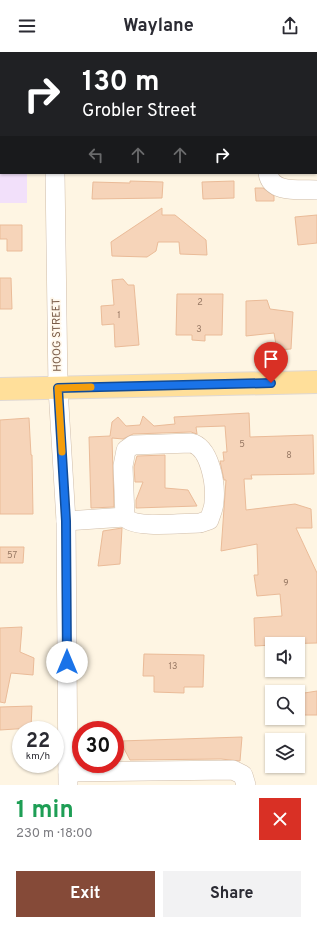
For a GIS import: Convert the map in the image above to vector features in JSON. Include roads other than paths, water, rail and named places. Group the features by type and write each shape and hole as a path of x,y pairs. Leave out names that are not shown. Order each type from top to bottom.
{"main road":[{"path":"0,389 317,382"}],"street":[{"name":"HOOG STREET","path":"54,174 58,388 66,521 68,778"},
{"path":"268,174 271,182 277,187 317,190"},
{"path":"66,521 125,517 127,520 137,524 200,523 209,520 214,501 214,490 208,461 203,449 197,444 191,443 128,447 124,453 123,466 125,517"},
{"path":"68,778 104,778 233,770 243,775 246,785"}]}
